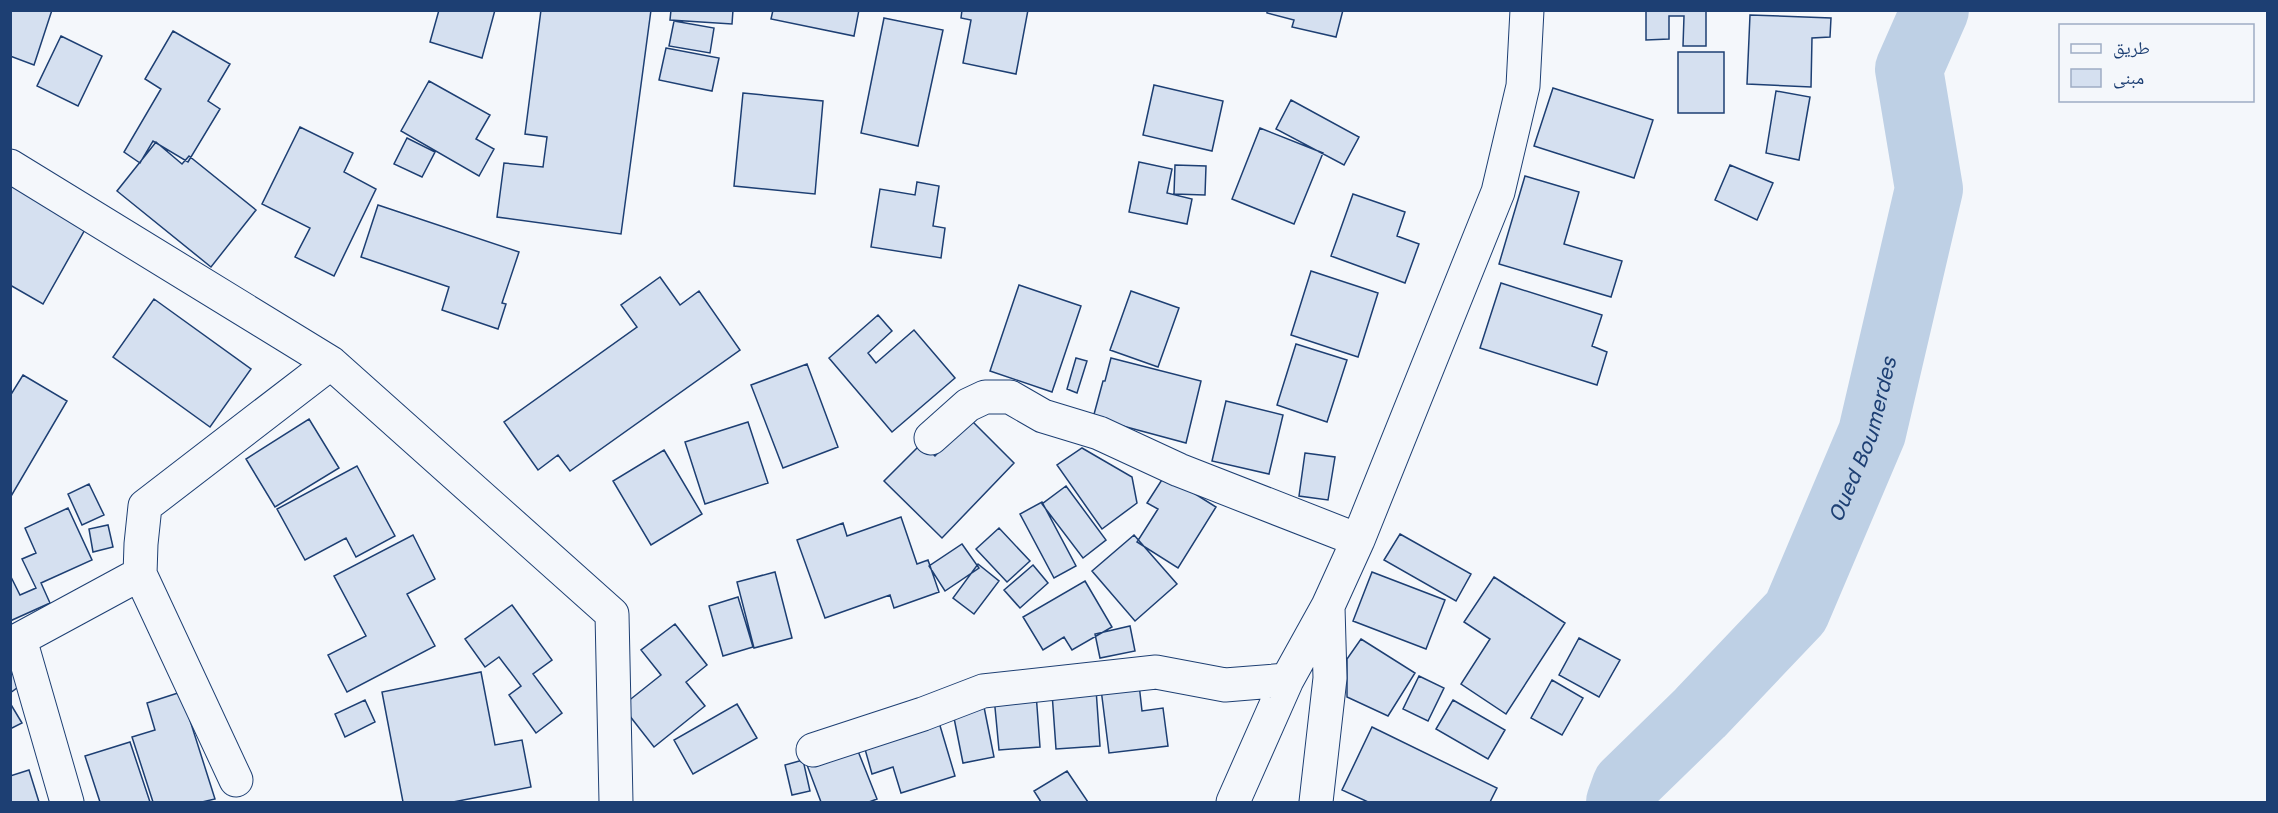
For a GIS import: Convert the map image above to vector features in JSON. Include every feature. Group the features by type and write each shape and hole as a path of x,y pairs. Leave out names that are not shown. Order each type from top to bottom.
{"street":[{"path":"1233,802 1287,680 1328,606 1358,540 1498,192 1522,86 1527,10"},
{"path":"10,166 331,363 612,615 616,802"},
{"path":"236,780 140,574 145,506 331,363"},
{"path":"931,438 968,405 985,397 1010,397 1043,416 1099,433 1179,470 1358,540"},
{"path":"67,802 20,639 140,574"},
{"path":"1316,802 1330,678 1328,606"},
{"path":"813,750 923,714 983,691 1156,672 1225,684 1287,680"}],"building":[{"path":"10,10 52,10 34,65 10,56"},
{"path":"439,10 495,10 482,58 430,42"},
{"path":"541,10 651,10 621,234 497,217 504,163 543,167 547,137 525,134"},
{"path":"671,10 733,10 732,24 670,20"},
{"path":"773,10 859,10 854,36 771,19"},
{"path":"962,10 1028,10 1016,74 963,63 971,20 961,18"},
{"path":"1267,10 1343,10 1336,37 1292,27 1294,20 1267,13"},
{"path":"1646,10 1706,10 1706,46 1683,46 1684,16 1669,16 1669,39 1646,40"},
{"path":"1750,15 1831,18 1830,37 1812,38 1811,87 1747,84"},
{"path":"884,18 943,30 918,146 861,133"},
{"path":"674,21 714,28 710,53 669,46"},
{"path":"173,31 230,64 208,101 220,109 188,162 153,141 140,163 124,152 161,89 145,79"},
{"path":"61,36 102,56 78,106 37,86"},
{"path":"666,48 719,58 712,91 659,80"},
{"path":"1678,52 1724,52 1724,113 1678,113"},
{"path":"429,81 490,115 476,139 494,149 479,176 401,131"},
{"path":"1154,85 1223,101 1212,151 1143,135"},
{"path":"1553,88 1653,120 1634,178 1534,146"},
{"path":"1776,91 1810,97 1799,160 1766,153"},
{"path":"743,93 823,101 815,194 734,186"},
{"path":"1291,100 1359,137 1344,165 1276,129"},
{"path":"300,127 353,153 344,172 376,189 334,276 295,257 310,228 262,204"},
{"path":"1260,128 1323,153 1294,224 1232,199"},
{"path":"407,138 435,152 422,177 394,164"},
{"path":"156,142 182,164 189,156 256,210 211,267 117,191"},
{"path":"1139,162 1172,169 1167,193 1192,199 1187,224 1129,212"},
{"path":"1175,165 1206,166 1205,195 1174,194"},
{"path":"1730,165 1773,183 1757,220 1715,200"},
{"path":"1525,176 1579,192 1564,244 1622,261 1611,297 1499,264"},
{"path":"10,182 87,226 43,304 10,285"},
{"path":"917,182 939,186 933,226 945,228 941,258 871,247 880,189 915,195"},
{"path":"1353,194 1405,212 1397,236 1419,244 1405,283 1331,256"},
{"path":"378,205 519,252 502,303 506,304 498,329 442,310 449,287 361,257"},
{"path":"1311,271 1378,293 1358,357 1291,335"},
{"path":"660,277 680,305 699,291 740,350 570,471 558,455 538,470 504,422 637,327 621,305"},
{"path":"1501,283 1602,315 1592,346 1607,352 1597,385 1480,348"},
{"path":"1019,285 1081,306 1052,392 990,371"},
{"path":"1131,291 1179,308 1158,367 1110,350"},
{"path":"154,299 251,369 210,427 113,357"},
{"path":"878,315 892,331 868,353 876,363 914,330 955,378 892,432 829,358"},
{"path":"1296,344 1347,360 1327,422 1277,405"},
{"path":"1076,358 1087,361 1077,393 1067,389"},
{"path":"1111,358 1201,381 1186,443 1093,418"},
{"path":"807,364 838,447 783,468 751,385"},
{"path":"23,375 67,401 10,498 10,396"},
{"path":"1226,401 1283,415 1269,474 1212,461"},
{"path":"309,419 339,468 275,507 246,459"},
{"path":"970,419 1014,463 942,538 884,481 922,443 935,456"},
{"path":"748,422 768,483 705,504 685,442"},
{"path":"1082,448 1132,477 1137,503 1102,529 1057,465"},
{"path":"664,450 702,514 651,545 613,481"},
{"path":"1305,453 1335,457 1328,500 1299,496"},
{"path":"357,466 395,536 356,557 346,538 305,560 277,509"},
{"path":"1165,475 1216,507 1178,568 1137,542 1158,509 1147,503"},
{"path":"89,484 104,515 82,525 68,494"},
{"path":"1066,486 1106,540 1083,558 1042,504"},
{"path":"1042,502 1076,566 1054,578 1020,514"},
{"path":"68,508 92,560 41,583 50,603 10,621 10,575 20,595 36,588 22,559 36,553 25,528"},
{"path":"901,517 917,564 928,560 939,592 894,608 890,595 825,618 797,540 843,523 847,536"},
{"path":"108,525 113,547 93,552 89,529"},
{"path":"999,528 1030,561 1007,582 976,549"},
{"path":"1400,534 1471,574 1456,601 1384,560"},
{"path":"413,535 435,579 407,594 435,646 347,692 328,655 366,636 334,576"},
{"path":"1134,535 1177,584 1135,621 1092,571"},
{"path":"962,544 979,568 945,591 929,566"},
{"path":"978,564 999,581 974,614 953,598"},
{"path":"1033,565 1048,583 1020,608 1004,590"},
{"path":"775,572 792,638 754,648 737,582"},
{"path":"1372,572 1445,600 1426,649 1353,621"},
{"path":"1494,577 1565,623 1506,714 1461,684 1490,639 1464,622"},
{"path":"1085,581 1112,627 1072,650 1064,637 1043,650 1023,617"},
{"path":"738,597 753,647 723,656 709,606"},
{"path":"512,605 552,660 533,674 562,713 536,733 509,695 521,686 499,657 485,667 465,639"},
{"path":"675,624 707,665 686,682 705,706 654,747 622,706 661,675 641,650"},
{"path":"1130,626 1135,651 1100,658 1095,634"},
{"path":"1579,638 1620,660 1599,697 1559,675"},
{"path":"1361,639 1415,673 1388,716 1347,697 1347,659"},
{"path":"10,660 21,685 10,693"},
{"path":"481,672 495,745 522,740 531,787 453,802 403,802 382,692"},
{"path":"1419,676 1444,688 1428,721 1403,709"},
{"path":"1552,680 1583,698 1562,735 1531,718"},
{"path":"1139,684 1142,711 1163,708 1168,746 1109,753 1101,689"},
{"path":"1096,689 1100,746 1056,749 1052,693"},
{"path":"181,692 215,799 202,802 153,802 132,737 155,730 147,703"},
{"path":"1036,693 1040,747 999,750 994,697"},
{"path":"365,700 375,722 345,737 335,714"},
{"path":"1453,700 1505,730 1488,759 1436,729"},
{"path":"983,702 994,757 963,763 952,708"},
{"path":"10,703 22,723 10,729"},
{"path":"737,704 757,738 693,774 674,740"},
{"path":"938,719 955,776 901,793 893,767 872,774 863,742"},
{"path":"1372,727 1497,788 1490,802 1368,802 1342,790"},
{"path":"130,742 150,802 100,802 85,756"},
{"path":"856,746 877,799 869,802 821,802 807,765"},
{"path":"803,760 810,791 792,795 785,765"},
{"path":"29,770 39,802 10,802 10,776"},
{"path":"1067,771 1088,802 1041,802 1034,791"}],"waterway":[{"name":"Oued Boumerdes","path":"1620,802 1626,785 1700,713 1796,612 1872,433 1929,189 1909,69 1935,10"}]}
